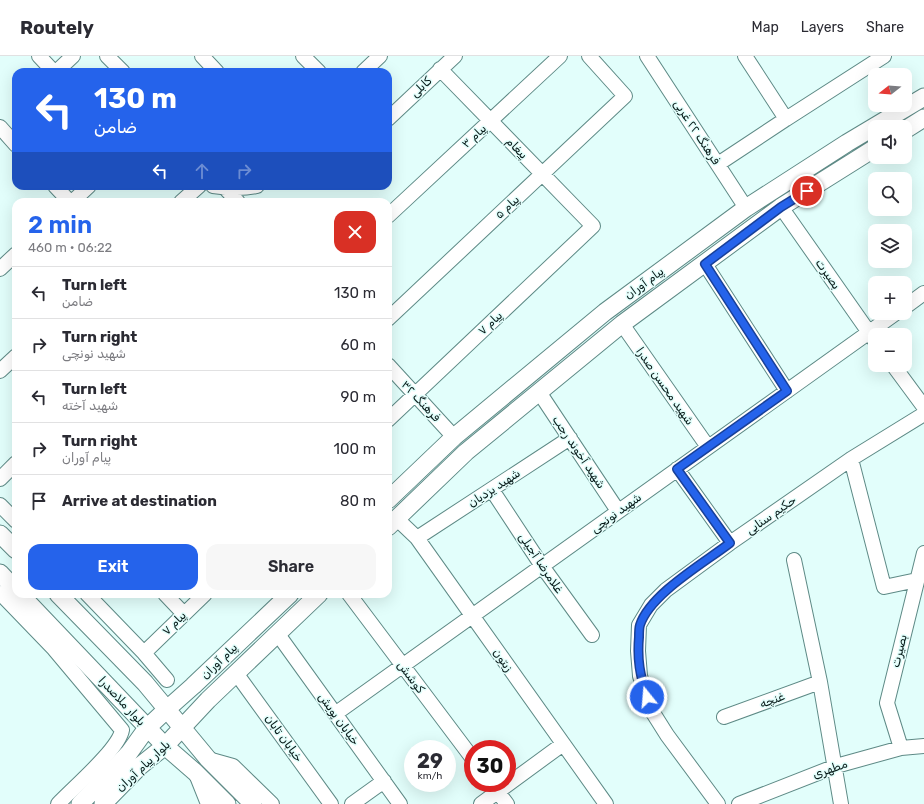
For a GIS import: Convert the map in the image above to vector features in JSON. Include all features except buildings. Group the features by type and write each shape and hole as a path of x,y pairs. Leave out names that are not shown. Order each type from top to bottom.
{"main road":[{"name":"پیام آوران","path":"392,496 454,437 605,312 746,208 847,143 924,97"},
{"path":"912,126 924,118"},
{"name":"پیام آوران","path":"393,523 466,452 622,324 781,207 868,152"},
{"path":"648,280 660,296"},
{"path":"0,534 12,546"},
{"path":"0,573 12,586"},
{"name":"بلوار ملاصدرا","path":"24,598 125,703 147,728 227,804"},
{"path":"62,598 145,684 208,759 253,804"},
{"name":"پیام آوران","path":"147,728 286,598"},
{"name":"پیام آوران","path":"183,728 208,700 315,598"},
{"path":"125,703 137,697 145,684"},
{"path":"193,686 192,692 196,698 201,701 208,700"},
{"name":"بلوار پیام آوران","path":"102,804 134,760 147,728"},
{"name":"بلوار پیام آوران","path":"80,804 134,760 165,746 183,728"},
{"path":"195,772 195,762 198,758 203,757 208,759"}],"street":[{"path":"39,56 51,68"},
{"path":"60,68 73,56"},
{"path":"107,56 119,68"},
{"path":"202,56 213,68"},
{"path":"303,56 314,68"},
{"path":"367,68 380,56"},
{"name":"کابلی","path":"392,115 455,56"},
{"name":"پیام ۳","path":"392,212 560,56"},
{"name":"پیام ۵","path":"392,315 626,96 589,56"},
{"name":"فرهنگ ۲۲ غربی","path":"648,56 746,208"},
{"path":"746,56 786,119"},
{"path":"718,164 884,56"},
{"name":"پیغام","path":"440,70 593,226"},
{"path":"0,127 12,140"},
{"path":"59,190 67,198"},
{"path":"76,198 84,190"},
{"path":"186,198 194,190"},
{"path":"223,190 233,198"},
{"name":"بصیرت","path":"781,207 868,331"},
{"name":"پیام ۷","path":"392,416 593,226"},
{"path":"0,269 12,258"},
{"path":"705,264 787,391"},
{"path":"912,301 924,293"},
{"name":"شهید نونچی","path":"881,328 889,320"},
{"name":"شهید محسن صدرا","path":"622,324 708,448"},
{"name":"شهید نونچی","path":"335,714 787,391 868,340"},
{"path":"0,371 12,360"},
{"name":"فرهنگ ۳۲","path":"392,369 454,437"},
{"path":"898,372 924,407"},
{"name":"شهید آخوند رجب","path":"539,392 618,511"},
{"name":"حکیم سنایی","path":"718,804 667,735 650,708 640,676 638,650 639,625 651,605 666,590 730,543 851,459 924,414"},
{"name":"شهید یزدیان","path":"417,538 570,438"},
{"path":"851,459 884,587 917,580"},
{"path":"0,479 12,467"},
{"path":"677,469 730,543"},
{"name":"غلامرضا آجیلی","path":"492,490 542,566 592,635"},
{"path":"0,505 12,517"},
{"name":"زیتون","path":"393,523 417,538 606,804"},
{"name":"بصیرت","path":"901,748 887,703 924,554"},
{"path":"794,560 820,682 836,766 841,804"},
{"path":"0,593 54,649 122,730 121,736 108,754 58,804"},
{"path":"91,598 144,653 167,680"},
{"path":"170,598 184,614"},
{"name":"پیام ۷","path":"144,653 201,598"},
{"name":"کوشش","path":"352,598 464,747"},
{"path":"88,625 103,610"},
{"name":"خیابان پویش","path":"277,633 400,804"},
{"path":"54,649 84,660"},
{"name":"خیابان تابان","path":"236,673 332,804"},
{"name":"غنچه","path":"724,717 820,682"},
{"path":"516,773 563,744"},
{"name":"مطهری","path":"739,804 836,766 901,748 924,746"},
{"path":"208,759 233,766 272,804"},
{"path":"195,772 208,804"},
{"path":"352,804 384,781"},
{"path":"481,804 490,792"},
{"path":"498,792 507,804"}],"route":[{"path":"647,697 640,676 638,650 639,625 651,605 666,590 730,543 677,469 787,391 705,264 781,207 807,191"}]}
